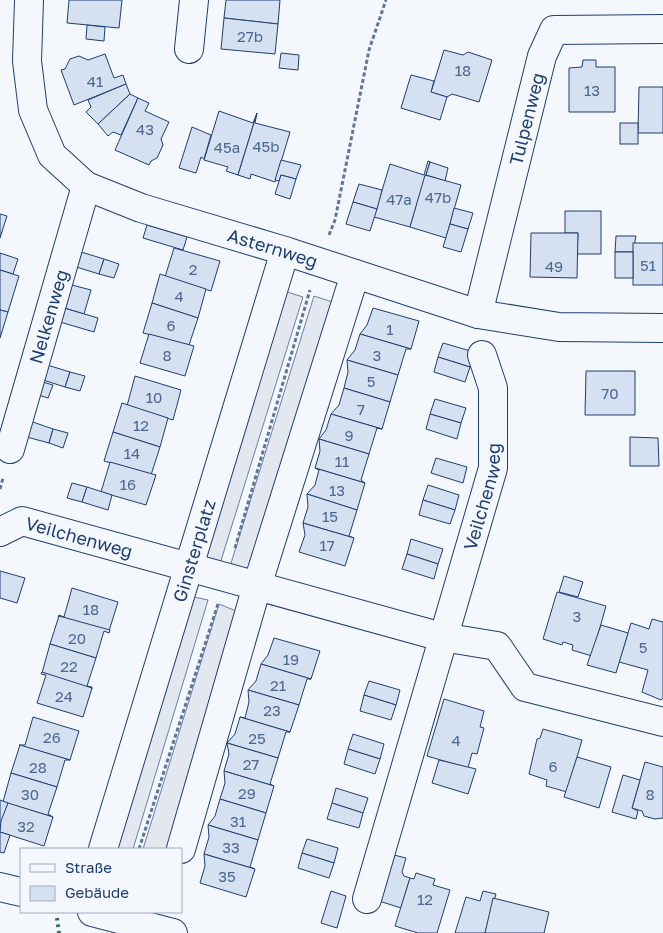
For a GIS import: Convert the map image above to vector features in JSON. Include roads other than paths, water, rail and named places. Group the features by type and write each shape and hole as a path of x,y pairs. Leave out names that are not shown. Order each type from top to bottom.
{"street":[{"name":"Asternweg","path":"29,0 27,61 33,110 52,155 86,186 141,208 285,251 478,314 559,327 663,328"},
{"path":"189,48 194,0"},
{"name":"Tulpenweg","path":"478,314 542,56 554,30 663,29"},
{"name":"Nelkenweg","path":"10,449 86,186"},
{"name":"Ginsterplatz","path":"103,848 285,251"},
{"path":"181,848 257,586 355,274"},
{"name":"Veilchenweg","path":"367,900 442,637 493,468 493,388 482,355"},
{"name":"Veilchenweg","path":"0,532 22,521 257,586"},
{"path":"257,586 442,637 497,646 526,687 663,722"},
{"path":"0,887 20,892"},
{"path":"98,913 164,925"}]}
